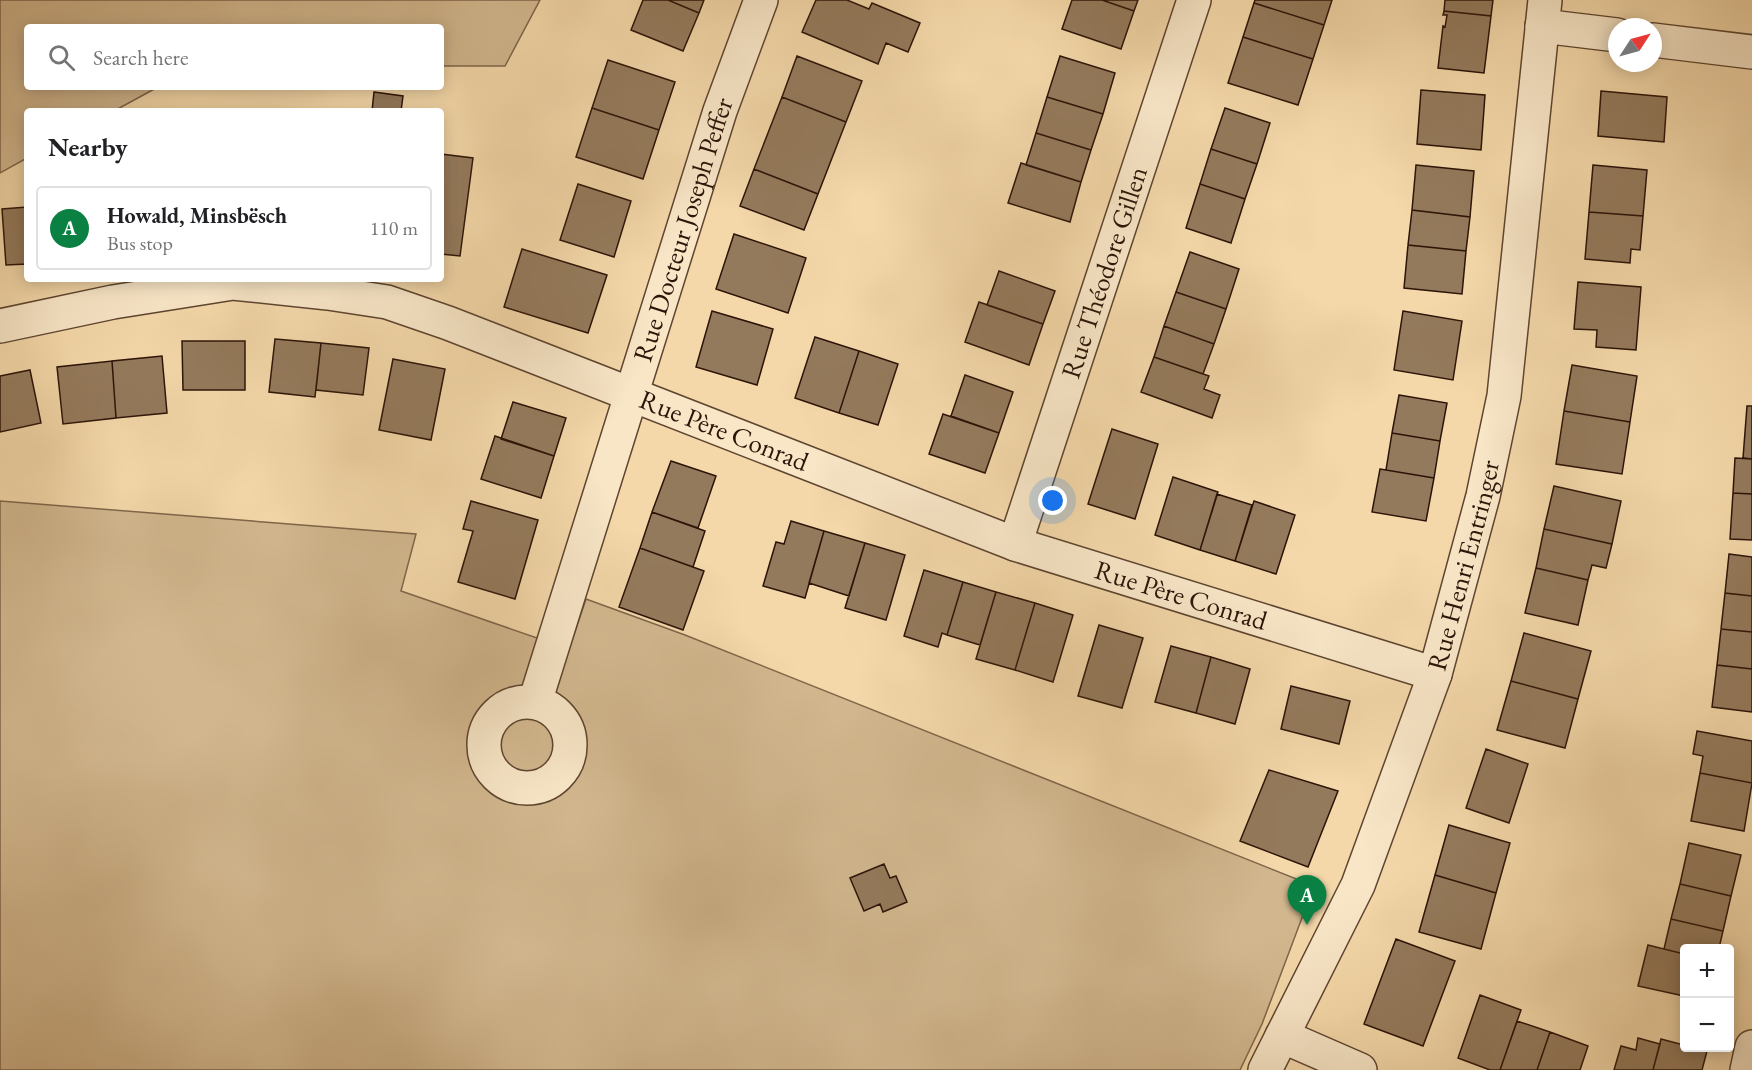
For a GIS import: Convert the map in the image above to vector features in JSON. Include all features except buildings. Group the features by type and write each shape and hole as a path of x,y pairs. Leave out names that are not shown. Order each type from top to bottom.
{"street":[{"name":"Rue Docteur Joseph Peffer","path":"536,702 720,111 761,0"},
{"name":"Rue Théodore Gillen","path":"1015,544 1194,0"},
{"name":"Rue Henri Entringer","path":"1265,1070 1359,885 1435,674 1483,496 1504,396 1544,13 1608,32"},
{"path":"1662,41 1752,52"},
{"name":"Rue Père Conrad","path":"0,326 112,302 233,283 387,302 448,323 1015,544 1435,674"},
{"path":"1282,1035 1360,1070"},
{"path":"1747,1070 1752,1047"}],"shaded area":[{"path":"0,0 540,0 505,66 444,66 444,24 24,24 24,90 152,90 120,108 24,108 24,160 0,173"},
{"path":"0,501 416,534 401,591 569,649 586,599 685,635 1314,886 1262,1024 1240,1070 0,1070"}],"place":[{"name":"Howald, Minsbësch","path":"1307,925"}]}
